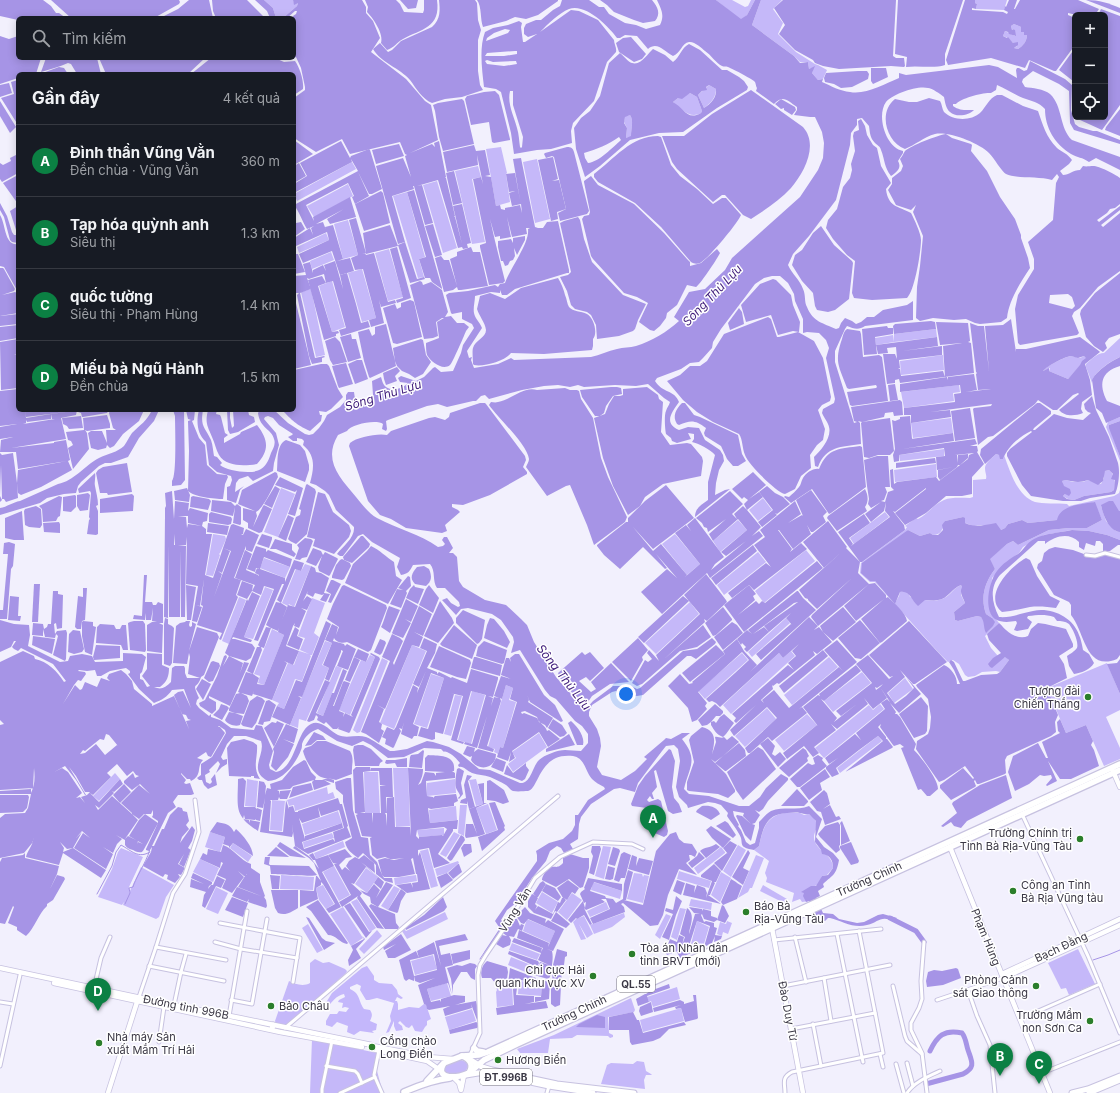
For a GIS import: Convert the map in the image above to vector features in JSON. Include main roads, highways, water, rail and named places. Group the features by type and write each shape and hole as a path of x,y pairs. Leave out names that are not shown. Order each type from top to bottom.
{"highway":[{"name":"Trường Chinh","path":"949,845 1022,814 1112,770 1120,764"},
{"name":"Trường Chinh","path":"466,1074 490,1054 1112,770 1120,770"},
{"path":"474,1048 479,1052 490,1054"},
{"name":"Trường Chinh","path":"454,1059 462,1056 469,1057 490,1054"},
{"path":"404,1093 436,1080 454,1078 466,1074 472,1068 469,1057"},
{"path":"423,1084 431,1078 444,1063 454,1059"},
{"path":"444,1063 442,1067 444,1074 449,1078 454,1078"}],"main road":[{"path":"1112,770 1120,787"},
{"name":"Phạm Hùng","path":"949,845 1050,1093"},
{"name":"Bạch Đằng","path":"1002,976 1080,940 1120,919"},
{"name":"Bạch Đằng","path":"1080,940 1120,924"},
{"name":"Đào Duy Từ","path":"771,926 803,1093"},
{"name":"Đường tỉnh 996B","path":"0,969 20,975 229,1016 272,1027 280,1032 428,1057 454,1059"},
{"name":"Đường tỉnh 996B","path":"0,969 94,988 164,1007 272,1027 285,1028 372,1047 379,1050 424,1060 431,1063 444,1074"},
{"path":"108,1093 138,999"},
{"path":"490,1054 488,1062 492,1070"},
{"name":"ĐT.996B","path":"469,1057 478,1064 492,1070 556,1084 634,1093"},
{"name":"ĐT.996B","path":"466,1074 488,1073 568,1091 593,1093"},
{"path":"461,1091 466,1074"},
{"path":"1072,1093 1088,1089 1120,1076"},
{"path":"454,1078 459,1083 461,1091"},
{"path":"1089,1093 1120,1080"}],"water":[{"path":"0,0 43,0 51,6 56,13 63,16 16,16 16,20 0,16"},
{"path":"51,0 179,0 180,2 158,16 69,16"},
{"path":"189,0 209,0 213,16 164,16 178,9"},
{"path":"212,0 247,0 263,16 215,16"},
{"path":"255,0 264,0 273,8 275,16 269,16 267,11"},
{"path":"293,0 362,0 366,7 366,13 373,21 380,38 371,52 406,79 425,101 431,105 438,140 410,153 432,144 435,147 434,143 439,141 445,178 462,244 453,206 462,204 471,243 467,244 468,248 458,248 438,180 417,186 422,185 433,223 425,225 414,186 414,189 392,196 405,242 398,244 376,166 403,158 411,177 405,156 407,155 405,154 400,142 350,154 342,139 316,152 296,139 296,97 305,90 305,87 301,68 296,57 296,16 293,16 297,11 289,16 285,16 297,6 298,3 294,5"},
{"path":"365,0 396,0 404,12 423,13 424,0 437,0 436,16 433,22 423,30 403,39 387,50 381,43 382,39 377,26 367,12 368,7"},
{"path":"400,0 418,0 416,8 408,9"},
{"path":"439,0 475,0 477,3 478,20 481,30 478,40 478,71 480,85 483,90 462,97 445,99 432,103 422,96 406,76 376,54 373,49 380,43 388,52 401,41 432,27 437,21 440,11"},
{"path":"477,0 558,1 538,15 526,19 515,17 483,27 480,6"},
{"path":"562,0 589,0 599,7 604,7 609,14 625,23 646,29 660,25 662,12 657,0 716,0 741,19 747,15 755,0 761,0 752,25 794,56 800,63 808,62 809,69 815,66 812,73 818,80 823,79 822,82 843,91 856,93 869,90 899,78 899,73 906,75 989,65 998,67 1017,78 1017,68 1024,71 1027,70 1030,61 1065,79 1072,85 1071,110 1072,120 1074,120 1075,124 1079,127 1097,131 1120,140 1120,144 1074,130 1070,123 1069,91 1059,84 1033,71 1023,79 1022,82 1025,87 1034,88 1050,94 1057,105 1065,129 1072,140 1120,157 1120,170 1096,158 1089,162 1065,150 1052,135 1045,116 1045,109 1043,107 1038,103 1023,98 997,85 996,90 991,93 983,93 953,104 956,108 974,110 963,115 956,115 950,112 944,97 930,88 924,87 912,89 899,93 889,99 883,108 882,115 884,131 892,144 897,149 903,151 898,161 898,170 891,176 880,148 871,137 869,126 862,118 857,119 857,125 851,133 850,145 836,200 809,236 793,254 788,265 802,286 806,305 812,316 815,319 836,329 839,328 845,318 856,324 867,317 874,317 883,310 907,305 913,301 913,320 865,326 859,329 847,326 835,351 835,362 854,423 857,422 854,421 851,407 900,400 902,402 903,415 894,416 893,412 885,413 884,417 862,422 858,421 860,423 861,444 841,447 830,451 821,460 818,467 815,466 814,457 825,444 830,431 822,413 823,409 834,403 835,399 826,358 829,348 826,340 819,333 803,333 803,319 795,301 794,294 788,283 780,276 764,278 755,284 721,329 713,342 712,348 699,362 690,363 681,369 657,378 655,381 661,388 675,395 679,402 670,417 671,424 679,430 688,427 699,428 705,440 720,450 723,455 724,461 719,470 715,495 730,489 695,517 697,509 708,500 708,482 715,455 704,447 692,442 694,439 694,434 688,433 691,439 677,443 672,441 666,434 665,426 665,413 670,402 648,384 636,386 615,385 584,387 578,385 570,387 558,385 544,386 489,399 485,395 481,396 476,401 447,407 438,404 427,406 386,421 386,431 382,429 383,424 375,422 353,426 347,431 338,435 334,444 332,452 335,468 365,508 377,518 431,542 438,547 445,544 442,540 444,537 447,537 453,548 449,553 453,553 457,557 459,581 463,587 485,600 506,605 527,625 534,642 556,677 584,709 586,709 593,701 613,686 631,686 637,689 640,688 683,651 697,649 712,638 716,642 715,644 696,659 691,656 687,656 643,695 637,696 623,694 616,691 592,705 589,716 597,729 600,738 601,746 597,767 602,775 621,780 635,771 647,759 644,757 666,738 671,739 682,733 690,733 682,739 687,746 691,758 690,769 684,789 689,794 709,796 739,806 749,806 760,797 766,788 781,774 788,778 788,780 768,801 763,809 759,812 755,810 760,815 755,823 752,824 755,825 751,841 745,835 736,816 742,816 751,824 743,816 744,813 733,811 746,842 750,845 755,843 759,822 771,811 809,806 822,819 816,837 824,847 833,853 839,860 834,874 823,884 824,887 818,891 820,896 816,898 823,913 833,914 839,919 857,923 864,922 883,914 897,918 894,921 882,919 862,926 853,925 830,918 825,921 816,920 814,922 809,901 806,902 803,896 804,893 801,892 811,886 816,886 822,876 828,875 833,868 830,858 827,855 822,854 815,842 816,821 809,814 787,813 774,816 764,828 759,846 754,850 745,848 742,845 739,833 727,816 728,813 721,805 708,802 688,808 679,797 676,787 680,761 678,749 674,745 666,746 638,783 635,792 620,788 614,789 591,804 581,817 578,839 570,844 573,849 564,853 561,848 557,846 550,851 546,861 532,878 516,903 507,910 501,920 505,924 483,956 484,952 498,931 499,927 495,921 537,861 536,851 549,843 563,839 572,831 575,825 575,815 578,815 588,800 605,789 592,779 580,759 577,757 562,756 553,760 542,771 532,789 528,791 513,791 506,785 488,776 472,773 459,767 458,765 460,763 453,755 443,752 441,749 424,748 404,757 388,758 363,741 352,746 337,741 318,729 310,733 304,739 299,755 284,775 268,781 262,777 258,767 262,746 261,741 246,736 234,736 227,744 221,757 223,760 227,759 227,764 216,773 220,764 218,761 209,770 210,772 205,775 206,782 210,784 212,782 211,779 215,774 217,785 208,789 202,780 197,778 201,775 201,764 212,757 226,733 225,730 219,726 218,727 220,727 225,733 211,757 208,756 206,752 197,758 203,760 200,765 198,774 195,779 191,781 182,773 181,774 186,780 184,783 190,783 194,794 178,795 173,802 176,807 168,813 152,846 154,846 162,829 164,829 170,815 178,807 187,812 189,821 186,825 189,829 182,837 180,843 192,826 195,830 188,848 191,850 184,867 179,864 184,854 178,864 185,868 181,875 178,874 180,877 175,883 167,879 168,875 165,874 163,877 143,866 151,852 152,847 149,851 146,849 158,823 142,852 128,848 125,845 125,840 116,835 122,839 117,844 113,853 103,847 113,854 106,869 74,848 83,833 90,838 82,831 76,838 82,832 73,848 106,870 101,878 63,853 59,865 26,857 32,843 24,853 0,858 0,818 5,814 25,813 28,808 31,794 0,794 0,791 31,789 31,793 33,788 0,790 0,725 4,724 0,720 0,662 23,651 34,656 35,659 44,662 59,674 64,682 66,681 53,664 21,648 18,651 14,649 12,647 16,641 14,641 11,647 0,652 0,620 14,624 29,625 30,635 28,646 60,662 68,661 70,656 82,654 92,656 95,662 123,661 123,653 142,654 146,657 142,672 140,674 140,679 143,680 147,687 150,686 142,676 147,669 147,653 162,654 162,665 169,668 169,671 167,679 164,683 160,687 154,687 159,688 165,687 171,682 172,668 175,666 184,666 187,678 200,678 188,674 189,653 187,664 173,663 176,626 186,621 190,621 190,627 192,626 192,622 196,624 189,651 197,627 217,633 219,637 204,675 195,687 199,698 196,704 209,716 211,714 211,717 220,720 231,728 254,730 256,725 262,726 273,751 269,765 270,769 276,772 283,769 288,764 302,734 306,728 315,723 322,724 341,736 366,737 390,751 407,749 427,741 433,742 449,747 461,754 479,769 490,770 520,783 527,781 539,760 544,756 562,750 581,751 588,743 588,734 556,699 550,696 545,690 520,650 511,653 514,642 513,637 501,620 492,614 468,608 461,609 456,615 442,600 447,598 451,603 458,607 460,606 459,602 445,588 437,588 430,564 413,565 408,572 401,575 397,567 400,558 372,542 363,534 358,536 343,556 337,554 353,535 354,527 336,510 329,495 325,491 310,483 313,462 310,453 303,445 304,441 302,439 297,438 297,441 293,441 288,437 293,434 279,425 273,418 268,416 265,417 264,419 276,433 279,445 273,471 253,481 248,476 239,479 236,483 235,492 244,486 240,490 236,503 227,500 227,487 230,486 232,480 231,476 217,472 209,465 206,442 203,439 198,427 199,412 203,412 203,424 211,440 214,456 217,457 222,463 220,465 240,472 257,471 261,469 269,460 275,443 271,433 263,426 259,418 259,412 276,412 288,423 309,435 313,434 319,428 327,415 340,407 346,400 346,395 348,392 354,392 355,399 359,402 372,399 372,381 381,377 385,386 395,389 401,388 408,383 400,382 398,378 401,376 416,381 424,377 435,367 441,372 453,371 463,345 474,328 472,324 462,319 462,312 451,313 446,295 449,293 468,291 495,285 498,287 500,284 505,283 523,248 528,235 528,229 530,228 526,228 527,234 512,237 507,217 511,237 500,239 500,236 495,237 490,219 505,281 503,283 489,285 480,247 480,245 486,243 473,179 481,177 483,184 477,155 478,165 447,172 443,152 474,145 476,151 485,150 490,175 485,176 491,177 496,206 500,205 501,209 505,210 505,208 520,205 522,213 521,204 512,206 509,193 515,191 509,192 506,174 515,173 520,200 513,159 521,158 535,227 543,228 547,222 558,221 569,270 569,273 515,289 507,295 502,295 500,290 500,293 491,292 475,296 474,313 482,328 467,351 469,358 472,357 471,360 474,368 498,364 511,358 514,360 591,357 619,348 636,346 659,336 679,321 674,317 689,292 705,289 725,270 732,258 800,197 818,170 823,158 824,143 822,132 815,117 794,115 797,107 783,99 780,99 774,104 756,91 757,88 754,81 731,68 720,65 700,47 689,42 673,56 657,46 648,49 637,36 625,35 617,38 603,22 583,9 576,8 569,9 561,13 540,32 571,10 579,11 598,20 614,40 616,52 607,62 594,101 573,123 571,131 572,143 551,149 514,154 511,133 501,92 496,89 484,87 482,45 485,32 493,28 519,21 522,23 521,27 523,42 525,42 537,34 528,37 524,34 526,24 536,20 541,20 560,6","holes":["505,29 510,30 508,33 486,41 487,38 494,33","517,51 517,54 485,56 487,53","487,60 493,62 516,61 517,64 504,66 487,64 485,61","510,91 513,91 513,105 523,137 521,148 509,96","126,668 130,671 128,674 139,689 154,703 164,698 172,690 184,689 191,708 183,691 174,695 180,709 174,696 152,706 152,704 134,689 132,681 121,670 109,674 107,678 110,681 101,678 97,687 85,682 80,690 75,685 63,704 74,685 78,680 81,681 86,674 85,672 78,671 79,670 95,670 97,676 101,676 110,671","182,714 186,715 188,719 191,720 186,721 189,729","106,734 109,735 118,746 117,745 105,755 96,744 85,753 80,754 83,750 85,751 100,739 104,740","117,764 127,776 133,771 139,776 135,778 133,773 124,781 124,783 132,790 140,784 150,794 139,785 121,803 132,814 112,796 98,810 95,805 99,808 114,793 112,791 114,792 123,784 120,779 99,802 90,793 93,795 111,777 107,773","65,766 86,795 69,767 85,792 90,792 87,795 81,797 85,803 80,797 76,798 82,793 68,772 62,768 54,772","34,768 35,778 33,788","153,810 152,817 158,821 158,823 145,814 151,814","132,814 139,819 145,814 139,820 129,836 136,840 128,836 125,839 138,820","60,842 67,849 73,848 63,852 64,848"]},
{"path":"600,0 652,0 656,5 658,16 655,21 643,23 614,12"},
{"path":"783,0 896,0 893,56 896,58 904,58 905,66 839,69 815,63 813,60 795,50 779,34 785,25 774,8"},
{"path":"898,0 963,0 945,54 945,65 936,67 906,67 907,57 895,54"},
{"path":"965,0 975,0 975,3 977,4 976,9 972,8 972,10 1003,12 1007,14 1008,12 1004,10 1009,0 1017,0 1014,9 1020,0 1078,0 1099,9 1097,12 1068,13 1068,15 1072,17 1072,49 1056,71 1029,60 1025,68 991,58 948,65 946,60","holes":["1014,24 1021,27 1021,32 1024,32 1024,35 1027,35 1027,37 1022,46 1018,49 1014,48 1018,45 1018,42 1013,43 1008,37 1003,36 1005,31 1016,36 1015,30 1012,30 1011,26"]},
{"path":"1086,0 1100,1 1120,8 1120,13"},
{"path":"1101,9 1120,16 1120,105 1102,130 1080,120 1108,120 1108,12 1100,12"},
{"path":"0,36 9,39 16,37 16,60 40,60 37,72 16,72 16,79 0,84"},
{"path":"631,37 646,54 642,59 634,62 619,52 616,43 623,38"},
{"path":"689,44 700,50 722,70 727,70 739,77 748,87 747,90 717,108 683,132 659,133 630,140 585,177 576,149 574,128 581,118 590,111 600,96 609,63 620,53 630,62 638,63 653,49 665,55 673,62","holes":["709,85 716,89 716,95 704,108 698,95 702,91 707,90 706,87","690,93 697,97 702,111 701,113 692,116 689,115 673,102 678,98 682,99","630,115 632,122 631,136 626,138 627,128 624,123 625,117","619,137 621,140 597,160 588,163 584,153"]},
{"path":"1072,52 1072,80 1059,70"},
{"path":"45,60 98,60 100,72 76,72 71,64 68,63 41,72"},
{"path":"100,60 203,60 190,72 105,72"},
{"path":"208,60 295,61 303,82 303,89 296,94 296,72 194,72"},
{"path":"59,67 64,68 67,72 45,72"},
{"path":"871,68 886,68 888,77 873,84 871,81"},
{"path":"867,71 869,74 868,79 852,87 841,88 834,84 825,82 824,78 826,73"},
{"path":"16,81 16,122 1,98 14,94 11,82"},
{"path":"9,83 12,93 0,97 0,85"},
{"path":"751,90 803,127 808,134 810,150 801,175 791,188 777,201 751,219 743,215 725,195 722,195 713,202 677,169 672,162 662,136 684,136 712,114"},
{"path":"495,91 499,95 510,140 494,143 492,142 489,122 471,125 465,99 467,96"},
{"path":"1002,95 1023,106 1038,111 1050,140 1057,148 1072,160 1060,171 1063,175 1080,170 1083,166 1093,166 1107,170 1120,178 1120,204 1115,208 1110,209 1097,220 1099,222 1120,206 1120,210 1101,225 1103,227 1120,213 1120,271 1098,287 1080,308 1074,312 1072,316 1079,333 1077,335 1020,345 1018,343 1015,309 1018,295 1034,269 1034,259 1028,242 1053,220 1056,183 1059,177 1057,174 1052,180 1010,176 1002,171 991,155 984,149 964,139 948,134 931,135 905,149 893,140 886,126 887,111 895,99 917,102 929,98 940,101 944,112 948,115 967,119 980,113 994,96","holes":["1068,294 1072,297 1075,306 1072,309 1049,303 1050,295"]},
{"path":"462,99 464,101 474,144 443,151 433,105"},
{"path":"781,99 795,107 796,110 792,115 784,110 784,108 781,109 775,104"},
{"path":"0,101 16,127 10,133 0,116"},
{"path":"1120,109 1120,136 1105,130"},
{"path":"861,119 865,126 867,135 873,145 877,148 881,166 891,183 886,189 891,203 911,213 920,234 921,245 919,261 913,287 907,298 872,300 854,298 852,293 855,261 847,255 833,239 826,228 828,220 837,209 843,187 850,178 852,170 851,164 855,151 853,136 854,132 859,130 858,121"},
{"path":"946,134 952,138 972,145 971,151 987,171 1000,197 1015,219 1028,258 1030,268 1013,298 1007,318 1001,322 980,324 966,319 954,320 933,318 920,321 916,318 917,287 923,236 913,212 916,205 911,210 896,205 888,190 892,184 892,178 901,171 903,166 900,159 905,151 924,141"},
{"path":"658,136 661,137 671,165 680,176 713,204 722,198 726,198 741,215 722,240 700,263 696,264 691,262 661,227 635,203 598,182 594,177 594,174 623,149 639,140"},
{"path":"296,141 313,154 296,164"},
{"path":"341,141 350,158 351,156 369,149 370,150 382,189 369,194 358,172 369,196 355,204 352,197 354,196 348,183 306,205 314,221 313,217 350,197 356,217 330,224 327,219 344,209 316,224 323,222 326,230 325,227 333,225 343,259 337,261 350,258 354,271 340,275 332,251 303,263 299,254 329,240 327,232 296,246 296,237 310,228 313,235 311,228 314,226 307,229 296,208 296,204 358,171 351,159 352,162 296,192 296,183 307,176 300,163"},
{"path":"399,144 404,156 376,164 372,150"},
{"path":"567,147 572,148 574,151 589,211 587,214 560,221 558,213 566,209 554,157 552,156 546,158 544,154"},
{"path":"16,155 16,174 2,182 0,179 0,163 3,165 11,161 10,158"},
{"path":"553,157 558,179 552,181 559,180 566,209 557,212 558,219 551,221 538,160"},
{"path":"299,163 306,176 296,182 296,165"},
{"path":"454,171 462,203 453,205 446,173"},
{"path":"16,176 16,201 3,183"},
{"path":"591,176 598,185 634,204 664,233 690,262 690,266 701,263 717,249 720,253 696,287 687,285 677,305 667,313 666,318 654,331 650,330 639,322 648,303 637,297 624,293 591,256 582,219 584,216 589,215 590,212 584,181"},
{"path":"414,190 442,289 432,282 430,278 425,278 419,259 426,257 407,192"},
{"path":"381,191 383,193 390,223 364,231 355,204"},
{"path":"0,203 7,216 12,232 16,235 16,243 10,240 4,217 0,210"},
{"path":"16,207 16,230 10,211"},
{"path":"0,215 10,242 16,244 16,288 4,267 0,266"},
{"path":"578,217 592,262 623,295 646,304 633,331 619,336 597,339 596,325 591,315 587,312 575,309 571,305 567,291 560,277 568,275 571,272 560,223"},
{"path":"356,218 366,255 374,253 388,302 395,300 396,303 381,307 379,300 384,323 371,327 369,320 376,318 363,269 355,270 351,258 358,255 349,220"},
{"path":"301,222 305,229 296,236 296,223"},
{"path":"433,224 442,255 435,257 425,226"},
{"path":"390,225 398,246 366,254 363,233"},
{"path":"821,226 834,245 853,263 849,299 835,310 828,312 817,310 813,293 802,281 792,265 795,255 802,250 813,233"},
{"path":"525,236 525,240 517,255 514,248 515,256 513,260 505,266 503,261 501,261 498,241 511,239 513,243 513,238"},
{"path":"405,242 417,279 424,277 425,279 410,283 398,245"},
{"path":"397,247 411,298 397,303 396,300 403,298 390,249"},
{"path":"471,247 473,252 480,252 488,286 461,290 458,290 457,287 453,290 444,292 435,258 441,256 444,260 449,260 457,286 450,259 457,256 457,252"},
{"path":"296,254 298,254 305,272 296,274"},
{"path":"335,261 343,289 340,275 347,273 361,323 368,321 370,327 341,336 339,330 346,328 333,281 326,283 324,274 309,279 307,278 311,289 300,293 315,358 325,357 322,358 322,362 312,364 309,356 297,295 299,293 296,293 296,276 306,275 303,264 310,262 313,273 313,270 323,265 326,271 324,265"},
{"path":"0,268 3,268 15,289 14,291 2,295 16,292 16,313 0,316"},
{"path":"1120,273 1120,334 1109,338 1105,343 1107,348 1103,352 1094,346 1086,337 1080,314 1081,310 1095,293"},
{"path":"322,276 326,283 318,286 332,332 338,331 339,333 336,334 336,336 324,340 308,280"},
{"path":"558,278 569,307 573,310 587,314 592,319 595,333 592,350 544,354 511,353 504,359 494,363 474,365 474,345 486,333 484,324 477,309 480,296 490,293 505,299 521,288"},
{"path":"773,279 776,280 791,295 793,305 800,322 799,332 793,331 778,335 771,315 746,322 741,305 760,284"},
{"path":"420,281 423,285 431,282 442,290 448,312 445,317 451,316 457,323 464,323 469,327 450,365 447,367 437,365 427,355 426,343 439,338 437,322 444,318 436,322 438,336 424,339 410,285"},
{"path":"410,300 414,302 422,337 397,344 393,343 383,308 395,304 397,309 401,307 401,303"},
{"path":"296,303 311,365 296,369"},
{"path":"739,308 742,312 744,324 730,330 728,323"},
{"path":"16,314 16,324 0,326 0,316"},
{"path":"768,317 771,319 777,337 798,332 814,341 823,358 831,397 830,401 822,405 818,410 825,429 823,440 817,445 810,455 811,468 801,476 795,489 785,494 769,483 751,465 743,450 739,434 713,422 697,412 683,400 667,381 680,375 690,366 700,366 707,361 724,334"},
{"path":"1011,319 1016,352 1016,349 1026,349 1080,337 1100,352 1085,364 1090,380 1092,395 1082,402 1081,409 1083,413 1070,415 1064,414 1059,410 1079,394 1078,393 1073,395 1057,410 1053,410 1038,400 1035,404 993,436 988,437 978,445 973,409 991,406 992,404 930,412 950,410 951,417 911,423 911,415 904,415 904,408 955,402 954,394 961,393 960,385 900,392 900,384 947,377 948,380 948,377 974,374 977,390 966,392 991,389 978,390 970,323 978,326 984,326 989,371 985,326 1003,325","holes":["1071,356 1078,358 1084,356 1086,358 1068,379 1049,371 1049,368 1043,371 1052,364 1064,358"]},
{"path":"935,322 936,329 894,334 893,326 895,324"},
{"path":"936,322 968,323 970,341 968,342 971,343 974,373 945,377 943,346 962,343 940,345"},
{"path":"386,324 396,366 370,378 364,361 358,332 369,329 372,336 375,334 375,327"},
{"path":"16,325 16,338 0,341 0,327"},
{"path":"887,326 888,328 893,328 893,334 875,337 877,354 864,355 862,329"},
{"path":"847,329 860,331 863,357 879,355 882,357 888,401 852,406 850,405 847,392 877,387 876,385 849,389 847,388 838,364 838,353 844,332"},
{"path":"351,334 352,339 356,339 361,358 348,362 340,337"},
{"path":"335,337 340,342 347,362 333,365 330,360 325,341"},
{"path":"937,337 938,346 902,351 942,346 942,355 899,360 900,368 898,369 900,369 901,376 943,371 945,377 900,383 899,379 895,380 895,383 887,384 883,354 895,354 897,359 896,347 887,348 888,353 878,354 876,345"},
{"path":"16,339 16,354 14,355 16,355 16,388 1,390 0,342"},
{"path":"421,339 423,340 426,355 431,362 423,374 415,378 402,371 397,366 393,348"},
{"path":"1120,357 1120,366 1105,375 1102,384 1107,401 1120,406 1120,417 1106,423 1102,413 1096,408 1092,380 1100,370"},
{"path":"357,360 362,360 368,379 355,384 348,364"},
{"path":"346,363 353,384 339,388 332,366"},
{"path":"327,364 343,397 326,412 319,411 320,415 322,415 321,421 310,431 294,422 284,412 296,412 296,370"},
{"path":"397,367 400,371 395,376 397,381 386,385 383,373"},
{"path":"895,384 898,400 890,401 888,385"},
{"path":"611,387 621,388 622,394 613,396 606,406 604,413 600,416 595,416 582,397 580,390"},
{"path":"647,387 658,395 659,399 663,402 661,432 670,445 691,444 702,457 703,461 701,476 663,484 645,497 640,506 628,515 613,486 603,458 594,418 605,414 614,396 623,395 623,389"},
{"path":"565,388 579,391 581,399 593,418 601,458 608,477 627,517 625,522 594,545 570,485 547,496 526,467 529,459 523,446 489,405 491,402 503,401 527,390"},
{"path":"16,389 16,412 25,412 26,418 51,414 66,412 77,412 76,415 61,418 66,439 11,448 54,443 66,440 70,460 68,461 72,470 41,487 21,495 18,493 18,470 67,461 18,469 16,452 0,452 1,440 13,437 0,439 0,427 17,424 0,426 0,391","holes":["51,414 52,419 55,419 23,424 26,423 26,420 27,422 51,419"]},
{"path":"1092,396 1096,410 1109,437 1118,463 1119,478 1115,494 1081,501 1063,501 1031,496 1022,485 1007,456 1007,453 1032,432 1031,431 1014,442 1003,459 1000,459 999,455 996,454 985,464 980,455 981,449 1037,403 1040,403 1051,411 1051,414 1033,430 1035,430 1054,414 1067,418 1083,420 1091,413 1085,409 1084,404","holes":["1109,470 1113,474 1111,479 1115,480 1114,490 1111,492 1084,496 1074,500 1067,499 1063,496 1065,494 1069,496 1071,493 1070,489 1064,486 1062,481 1066,480 1080,482 1088,480 1098,485 1103,481 1105,471"]},
{"path":"480,403 486,404 525,456 526,460 523,467 527,474 490,495 463,505 452,504 452,507 460,512 445,525 447,531 442,533 406,528 391,519 380,515 368,501 349,446 350,443 368,436 387,435 391,431 429,418 435,417 445,420 449,417 450,413"},
{"path":"682,403 685,403 694,415 738,435 742,454 746,461 738,466 733,466 727,459 721,446 705,436 704,433 706,428 699,423 687,422 679,425 677,424 675,413"},
{"path":"970,408 975,438 955,441 951,411"},
{"path":"25,412 65,412 26,417"},
{"path":"78,412 108,412 82,417 81,413"},
{"path":"143,412 139,421 123,434 114,446 110,448 107,445 106,448 98,450 91,448 88,433 91,431 102,431 107,443 106,430 116,430 113,428 109,413"},
{"path":"151,412 158,412 154,421 139,438 128,457 99,466 81,482 76,493 47,498 40,503 0,515 0,508 69,480 94,461 122,448 132,433 146,420"},
{"path":"174,412 184,412 185,480 181,485 172,486 175,470 175,416"},
{"path":"186,412 195,412 194,420 192,421 199,438 205,445 207,465 217,474 227,475 228,477 225,484 223,499 200,496 188,491 188,421 191,420 188,419"},
{"path":"208,412 216,412 216,414 220,415 225,433 228,435 224,438 224,443 241,432 257,425 265,440 266,449 257,464 236,465 222,459 218,453 208,427"},
{"path":"227,412 230,412 232,428 234,426 233,412 248,412 249,415 254,417 255,422 238,432 230,434 228,430"},
{"path":"107,415 110,428 85,430 87,433 89,449 73,469 68,448 73,445 71,441 68,440 66,432 84,430 83,418"},
{"path":"81,416 83,428 69,429 63,424 62,418"},
{"path":"910,416 912,439 953,433 954,441 902,449 975,439 977,444 970,446 977,446 977,452 984,464 972,477 972,494 962,496 946,496 926,513 905,525 895,513 926,488 895,512 893,511 904,525 905,530 860,562 838,532 864,514 870,523 849,538 853,544 851,546 890,517 885,511 886,502 884,511 871,522 865,514 881,502 871,508 868,504 869,499 864,460 877,456 888,456 890,487 885,487 887,492 884,500 881,501 885,502 888,492 894,490 891,487 890,470 893,469 894,484 897,482 936,477 939,481 968,459 969,455 974,453 955,455 957,455 958,463 958,455 968,454 968,458 940,480 938,477 938,470 954,467 937,470 936,457 945,456 944,448 899,455 899,461 894,462 893,455 895,449 892,420 895,421 900,419 900,417"},
{"path":"890,418 894,451 890,455 878,455 869,458 864,457 861,423"},
{"path":"1120,421 1120,457 1109,425"},
{"path":"286,440 300,445 305,451 309,470 305,482 277,471 279,449"},
{"path":"860,446 862,447 866,487 831,513 829,514 812,489 791,503 784,497 789,497 797,490 803,478 812,470 819,469 826,457 835,450"},
{"path":"0,453 2,455 13,453 18,498 6,502 2,499 1,465 0,496"},
{"path":"935,458 936,463 896,468 896,463"},
{"path":"127,463 132,492 108,495 107,493 100,493 96,473 98,470 103,467"},
{"path":"275,472 277,473 278,477 265,502 256,512 257,516 253,527 264,505 272,509 262,532 259,533 248,528 248,523 243,520 243,508 255,511 238,504 242,490"},
{"path":"753,472 766,485 749,499 759,492 763,497 747,510 744,504 748,500 744,497 742,499 732,489"},
{"path":"95,473 98,505 96,506 98,511 98,534 96,535 87,534 90,519 91,493 90,491 79,493 78,489"},
{"path":"280,477 303,488 295,516 288,514 297,490 295,492 275,485"},
{"path":"307,484 315,489 316,492 307,534 296,544 288,539 296,517 300,515 301,510 299,509"},
{"path":"666,485 694,518 653,549 633,527 653,551 661,544 687,575 685,577 700,564 675,533 686,525 691,531 687,525 695,518 724,557 715,564 711,570 746,541 726,556 721,552 747,530 738,519 713,541 709,534 726,519 708,532 707,528 704,527 696,518 730,491 743,504 732,514 737,519 734,514 743,506 761,527 752,536 759,531 763,536 710,578 707,573 662,614 641,592 667,569 677,578 656,554 667,568 665,569 643,547 620,569 604,555 597,545 628,522 628,518 645,501"},
{"path":"275,486 280,489 272,508 264,504"},
{"path":"767,486 790,504 777,514 775,513 777,515 762,527 758,522 773,510 759,492"},
{"path":"187,488 190,495 189,502 175,500 174,491"},
{"path":"865,489 868,498 865,507 867,511 837,531 827,518 828,516"},
{"path":"811,490 827,512 823,516 826,522 813,532 811,532 807,525 811,534 793,549 778,530 792,549 790,552 801,543 807,549 754,590 749,585 732,598 728,593 766,563 771,567 754,545 765,537 760,530 795,501 801,514 788,523 802,515 803,516 796,500"},
{"path":"172,491 174,519 175,501 189,503 188,511 190,508 208,513 207,521 203,522 202,526 206,529 206,534 212,534 205,575 213,578 223,548 231,525 233,524 244,528 243,534 241,534 243,535 246,529 259,535 252,552 246,550 246,546 234,578 241,580 236,595 238,597 221,640 219,639 222,633 197,625 203,606 201,605 204,579 200,606 196,605 202,607 197,622 192,621 198,586 186,584 187,537 186,545 178,545 186,546 185,617 181,617 181,550 180,617 169,617 169,545 168,618 164,617 165,493","holes":["178,516 188,516 188,523 202,526 188,524 187,528 186,517","223,548 231,551 214,597 222,574 218,571 222,573 230,551"]},
{"path":"318,492 325,494 333,512 349,525 351,531 349,537 334,554 313,546 315,539 307,537"},
{"path":"88,493 90,495 88,510 80,511 77,506 77,495"},
{"path":"132,494 134,496 133,511 100,513 100,499"},
{"path":"75,495 76,507 71,512 63,511 63,497"},
{"path":"59,496 62,497 60,516 56,521 43,522 42,509 39,506"},
{"path":"193,496 209,499 211,501 208,510 190,507 191,497"},
{"path":"212,500 231,502 235,506 237,504 241,507 241,524 233,523 235,507 233,516 211,511"},
{"path":"1109,501 1113,501 1120,511 1120,532 1116,531 1110,526 1103,513 1101,505"},
{"path":"1095,502 1102,520 1087,528 1049,530 1018,545 1013,541 1007,544 990,559 995,569 986,584 983,602 986,614 995,622 986,633 981,617 977,616 958,621 955,620 954,612 965,603 961,593 961,585 941,599 925,600 918,606 906,592 900,592 895,604 875,581 870,581 861,573 862,563 908,530 920,536 930,533 933,535 938,535 943,530 942,525 945,521 963,517 965,518 965,523 969,525 980,526 996,523 1001,530 1008,524 1022,520 1028,523 1057,520 1062,511 1067,508"},
{"path":"36,506 41,509 42,525 40,528 25,525 25,509"},
{"path":"22,511 24,540 5,538 5,518"},
{"path":"211,512 231,517 231,524 228,525 209,522 209,514"},
{"path":"288,515 294,518 286,541 278,537"},
{"path":"828,521 847,547 846,548 860,562 858,573 869,584 818,626 811,617 812,615 852,578 817,609 799,590 824,568 803,542"},
{"path":"59,522 60,533 44,532 43,523"},
{"path":"208,523 229,526 227,535 207,532"},
{"path":"1072,530 1089,531 1107,535 1120,540 1120,545 1110,551 1103,552 1103,544 1100,541 1096,541 1095,546 1086,543 1084,550 1079,547 1079,542 1066,536 1058,537 1045,544 1045,541 1038,541 1000,575 994,585 993,601 999,617 1012,616 1040,610 1054,612 1067,618 1072,623 1080,637 1083,650 1089,654 1094,663 1085,671 1074,674 1069,666 1067,656 1077,648 1077,642 1074,632 1069,624 1057,621 1054,617 1048,615 1028,616 1027,618 1032,622 1028,629 1017,631 1014,630 1017,623 1016,621 1003,622 995,619 991,615 988,602 988,595 992,581 997,571 1020,552 1029,542 1047,534"},
{"path":"262,534 272,537 269,548 257,544"},
{"path":"361,536 363,536 370,544 369,547 352,563 344,560 343,557"},
{"path":"305,538 313,541 307,557 300,560 295,559 299,548 297,545"},
{"path":"275,539 292,544 292,550 296,554 294,557 276,549 270,549"},
{"path":"9,542 15,544 13,566 11,569 7,619 0,619 0,610 3,610 8,554 3,554 4,543"},
{"path":"753,545 757,551 716,585 711,578"},
{"path":"256,546 266,549 266,552 268,550 292,559 290,567 264,557 260,569 285,578 285,582 294,560 304,563 301,571 295,569 281,603 277,600 284,584 282,584 258,641 254,640 274,589 264,586 261,595 252,591 255,585 235,578 245,550 252,554 246,570 258,576 259,575 255,573 257,568 255,572 247,569"},
{"path":"371,546 394,562 396,576 402,580 388,604 345,583 353,564"},
{"path":"1055,547 1073,550 1092,557 1104,554 1120,558 1120,655 1117,659 1106,662 1098,660 1092,655 1071,615 1071,605 1069,602 1054,595 1037,568 1038,564 1042,561 1044,553"},
{"path":"313,548 321,551 323,555 325,552 338,559 329,576 319,571 318,567 322,556 316,566 306,562"},
{"path":"1026,558 1030,560 1037,576 1050,596 1060,601 1056,608 1030,607 1002,612 997,605 995,598 997,590 1007,574"},
{"path":"342,559 350,563 351,566 344,579 332,578 336,565"},
{"path":"817,561 823,568 744,632 724,605 749,585 756,594 753,596 755,600 738,615 756,601 759,604 762,601 765,603"},
{"path":"311,566 315,568 316,572 329,578 324,593 330,594 326,602 320,600 324,594 322,595 315,593 313,597 307,594 308,591 303,601 307,596 312,599 307,610 301,608 306,611 299,628 294,626 295,623 293,626 286,646 299,651 293,665 284,661 287,663 272,700 253,694 254,691 252,696 241,693 247,696 249,701 244,714 229,711 236,694 240,693 238,692 246,672 259,678 257,684 264,685 284,635 278,632 279,628 278,631 266,625 276,602 287,607 282,620 288,605 295,607"},
{"path":"424,566 429,569 430,572 431,578 429,582 426,586 415,584 412,580 413,573 417,567"},
{"path":"706,574 727,602 707,621 704,619 705,622 663,660 703,625 711,637 697,647 680,651 642,684 637,686 632,683 645,660 648,662 652,659 647,653 649,650 659,661 656,655 700,614 684,595"},
{"path":"144,575 147,575 145,602 152,602 153,605 156,605 158,602 163,604 163,623 159,623 163,625 162,653 147,651 147,625 152,622 157,622 152,621 153,608 151,620 146,620 145,613 145,620 133,619 134,615 142,616"},
{"path":"408,576 410,577 411,586 406,591 407,593 401,608 390,604 397,589 403,590 398,588"},
{"path":"331,580 341,584 331,603 328,602 331,594 326,591"},
{"path":"242,581 253,585 252,591 247,599 237,595"},
{"path":"875,583 886,595 886,598 888,597 902,611 907,621 880,643 861,619 884,599 856,621 844,606 869,584"},
{"path":"34,584 40,584 38,622 32,622"},
{"path":"186,585 196,587 191,620 187,620"},
{"path":"344,585 386,605 387,608 371,650 368,652 347,642 338,642 334,638 333,641 344,644 345,646 347,644 356,649 348,670 337,666 343,651 341,650 329,681 325,679 329,668 323,665 332,643 325,640 332,624 338,627 336,635 339,627 327,619 342,586"},
{"path":"414,585 415,587 424,589 418,604 406,598 410,589"},
{"path":"429,585 439,598 433,613 419,605"},
{"path":"83,588 87,588 85,620 82,621 81,629 77,629 75,627 78,596 83,597"},
{"path":"53,591 58,591 58,594 63,595 62,628 57,629 56,623 54,624 55,634 57,631 66,630 67,633 65,661 53,655 58,636 56,634 55,638 45,637 43,629 43,636 32,635 33,623 43,624 44,629 48,624 51,624"},
{"path":"797,591 816,610 761,660 756,654 791,624 792,625 786,618 791,613 747,652 744,649 746,647 742,643 741,645 737,639 747,630 752,634 748,630","holes":["798,602 764,626 769,632 764,627 753,634 794,603"]},
{"path":"252,592 260,596 244,637 252,640 250,642 233,637 232,639 252,644 255,648 251,658 246,661 229,656 225,653 247,599 248,601"},
{"path":"10,596 19,597 18,616 21,616 20,621 8,620"},
{"path":"683,596 689,601 644,643 638,637"},
{"path":"406,599 418,606 411,622 405,619 411,623 403,638 392,633"},
{"path":"440,601 454,623 438,643 424,636"},
{"path":"389,606 400,610 390,633 381,627"},
{"path":"419,606 432,614 423,636 414,632 423,637 419,647 412,645 385,709 377,705 384,709 379,722 382,724 381,729 384,731 379,743 361,732 390,661 382,657 392,634 400,638 403,641 393,663 394,665"},
{"path":"723,607 732,620 713,636 705,623"},
{"path":"843,607 856,622 833,641 823,632 820,626"},
{"path":"463,610 485,620 482,639 477,644 456,623 456,618"},
{"path":"809,617 818,626 814,630 819,627 832,642 817,654 813,651 815,655 779,684 777,683 773,686 772,685 773,689 761,700 764,703 762,700 774,690 789,708 839,667 843,671 824,650 837,640 857,662 799,709 802,707 807,713 772,741 768,737 750,753 748,753 745,748 777,718 767,707 734,736 730,730 756,705 736,723 734,721 736,718 732,714 788,665 794,670 788,663 796,656 792,651 799,644 783,658 779,653 720,707 716,703 712,701 709,702 706,699 749,660 742,652 698,692 707,703 705,706 707,709 697,720 692,722 688,708 668,686 680,674 689,684 693,683 692,682 725,654 723,651 737,639 744,651 757,665 750,672"},
{"path":"165,618 168,619 168,624 174,628 172,663 170,666 164,664"},
{"path":"490,618 494,619 504,631 510,642 507,648 484,638"},
{"path":"860,620 880,643 861,659 855,658 838,638"},
{"path":"83,621 93,622 93,626 96,627 92,655 85,652 82,636"},
{"path":"143,621 145,624 145,652 130,650 128,623"},
{"path":"326,621 331,624 302,697 298,696 301,698 290,725 272,717 277,706 284,709 296,680 302,682"},
{"path":"909,621 947,662 915,684 913,684 900,670 905,677 887,693 895,704 906,696 914,688 906,677 921,694 899,713 890,703 896,712 895,714 900,717 916,744 914,750 932,774 938,789 930,796 927,796 921,789 918,790 901,748 904,747 900,744 893,745 880,727 881,724 878,727 893,747 845,772 883,741 878,736 836,768 839,774 832,777 826,767 838,758 829,764 825,758 855,734 861,740 856,733 885,709 881,703 887,699 890,702 880,687 887,698 873,709 864,698 868,704 837,729 831,724 836,730 814,747 819,753 813,757 804,746 787,759 783,753 817,725 818,726 803,707 818,695 820,696 819,694 856,665 861,671 824,701 821,699 837,718 834,722 857,704 841,716 836,711 872,683 856,664 868,655 889,679 893,676 890,677 869,655"},
{"path":"732,622 737,625 743,633 723,650 714,637"},
{"path":"999,623 1011,634 1020,637 1028,636 1031,629 1038,623 1066,629 1073,647 1059,656 1064,664 1067,678 1047,688 1058,715 1055,722 1056,732 1051,736 1007,756 1005,760 1005,774 979,784 977,784 975,780 975,787 951,800 940,788 940,785 963,768 973,779 974,778 965,766 939,782 916,749 917,741 928,734 931,717 928,699 916,685 944,665 953,673 957,684 960,684 949,662 951,660 954,662 963,681 981,675 997,674 1000,672 1009,660 1005,657 992,668 990,667 988,664 993,658 1001,653 989,640 987,634"},
{"path":"100,624 114,625 116,629 120,629 122,625 126,625 128,650 123,650 121,645 96,643 97,627"},
{"path":"454,625 477,645 472,659 440,644"},
{"path":"266,627 271,628 264,648 261,647 262,650 253,674 247,671 257,647 260,647 258,645"},
{"path":"295,627 299,630 297,636 303,639 299,650 287,645"},
{"path":"73,630 80,631 84,649 82,652 74,654 68,652 69,634"},
{"path":"33,636 55,639 52,654 32,645"},
{"path":"424,638 437,644 435,653 427,668 437,672 437,674 439,672 467,683 471,669 498,677 493,697 488,696 493,698 491,706 494,697 499,698 494,696 501,676 511,679 501,675 506,658 509,658 511,662 510,658 515,654 519,654 544,695 555,705 563,721 561,722 530,702 527,695 529,700 528,702 553,718 547,728 541,723 547,731 549,730 560,739 548,747 539,732 512,751 515,758 509,762 511,752 508,761 497,757 500,747 503,748 517,702 510,699 513,688 506,685 502,699 500,698 501,701 487,746 494,749 493,752 478,748 487,716 477,748 464,744 465,742 472,744 486,695 471,691 457,740 464,742 463,744 451,740 463,696 450,693 454,694 443,734 435,732 435,739 432,740 418,736 421,727 428,729 444,678 431,673 413,724 419,727 417,736 414,736 412,739 401,734 404,722 402,729 399,728 401,731 394,747 393,748 385,744 386,739 382,737 387,727 394,730 413,685 418,688 417,693 426,671 419,687 413,684 427,651 420,648","holes":["525,711 537,717 538,720 537,718 524,713 522,714 521,712"]},
{"path":"638,638 648,650 642,657 643,660 631,681 612,662"},
{"path":"380,639 386,643 380,655 374,652"},
{"path":"484,641 507,650 504,663 502,664 476,656 478,647"},
{"path":"96,645 120,646 120,658 94,660 93,657"},
{"path":"716,645 725,654 690,682 682,673"},
{"path":"439,646 470,660 471,663 466,679 430,667"},
{"path":"358,649 369,654 366,662 354,657"},
{"path":"823,650 828,656 784,693 779,686"},
{"path":"582,652 585,655 590,652 604,668 590,681 586,677 579,681 591,692 596,689 591,682 611,663 629,682 610,684 592,696 586,705 583,706 560,678 558,673"},
{"path":"371,653 380,659 350,732 349,733 338,729 339,727 337,729 333,729 326,722 324,724 317,720 318,717 316,715 314,720 309,722 307,721 325,680 330,682 316,713 323,716 343,669 347,671 333,706 343,682 350,683 339,711 344,713 343,717 345,713 353,717 351,715 375,657 370,654"},
{"path":"226,655 227,657 223,666 229,656 243,663 240,673 244,662 249,663 230,706 209,696 209,698 216,702 216,710 212,714 200,706 199,703 205,700 217,676 224,656"},
{"path":"354,657 360,660 350,682 345,680"},
{"path":"474,657 502,665 500,676 471,668"},
{"path":"1120,659 1120,694 1107,664 1117,663"},
{"path":"213,661 219,663 220,666 213,681 209,682 204,678 211,662"},
{"path":"202,679 211,684 203,700 196,689"},
{"path":"257,696 265,701 256,723 252,728 243,726 241,724 250,701"},
{"path":"921,697 928,706 927,731 925,734 914,738 899,714"},
{"path":"269,700 276,705 270,721 264,722 263,725 258,724 266,701"},
{"path":"221,704 229,708 222,720 213,715 219,709"},
{"path":"715,704 723,711 723,713 720,716 716,716 711,722 702,726 698,720"},
{"path":"229,712 243,716 240,725 229,724 225,720"},
{"path":"724,714 734,723 723,737 719,735 711,725 711,722 714,721 716,723"},
{"path":"553,719 562,725 567,733 564,736 560,737 548,728"},
{"path":"1060,719 1066,733 1086,725 1093,741 1091,745 1099,766 1071,779 1060,779 1048,761 1057,781 1047,786 1046,785 1052,778 1051,775 1040,775 1029,784 1015,791 1008,772 1013,756 1038,743 1046,758 1048,758 1042,742 1060,733 1058,731 1057,722"},
{"path":"277,721 284,724 274,747 264,728 272,722 276,723"},
{"path":"571,721 580,732 583,739 583,745 577,745 568,723"},
{"path":"286,724 298,729 294,743 283,739 294,744 288,757 276,771 271,766 274,752 273,749"},
{"path":"702,727 713,734 714,745 712,754 716,742 715,737 724,737 727,740 732,736 739,742 715,762 711,759 726,774 735,790 735,792 728,798 718,794 687,790 687,782 694,762 689,740 691,736"},
{"path":"314,732 323,736 326,740 317,740 311,745 305,746"},
{"path":"569,734 575,745 546,752 546,749"},
{"path":"768,738 775,746 772,754 775,756 780,752 786,759 778,767 760,744"},
{"path":"244,739 257,745 256,770 260,779 254,778 254,776 229,776 227,748 231,742"},
{"path":"317,741 326,741 350,751 353,760 352,774 336,780 323,778 315,773 307,762 303,751 305,748 311,746"},
{"path":"739,743 745,750 746,756 726,771 715,763"},
{"path":"363,745 371,749 383,761 379,766 355,766 353,750 354,746"},
{"path":"467,746 475,748 474,752 478,749 496,754 493,763 486,767 474,764 471,760 472,756 470,757 463,754"},
{"path":"758,747 763,750 776,769 743,800 727,772"},
{"path":"803,748 809,756 807,758 808,761 789,777 779,768"},
{"path":"669,749 671,750 675,761 672,787 674,798 679,804 682,812 673,814 668,811 656,770 654,771 657,787 652,793 654,799 650,796 647,800 649,802 658,799 661,801 668,831 667,835 664,837 650,831 649,812 647,808 632,806 631,804 638,786"},
{"path":"423,750 422,768 409,767 411,755 418,754"},
{"path":"428,755 446,757 452,761 454,765 454,771 452,771 455,773 455,778 426,781 427,796 433,798 435,796 456,794 458,801 454,803 454,806 431,809 428,808 430,823 458,820 457,829 453,829 438,854 450,863 434,868 429,848 418,850 418,856 420,852 430,889 407,893 396,885 411,883 413,888 412,883 418,882 413,858 411,859 415,874 399,877 384,877 382,875 378,860 385,858 394,860 404,858 390,859 385,857 377,859 372,855 370,838 372,837 362,836 356,815 358,814 355,813 353,770 356,767 370,767 371,771 371,768 392,768 393,797 386,797 387,813 387,798 394,797 395,827 410,827 411,836 408,768 423,769 422,778 418,785 421,783 425,772 434,773 436,776 436,773 445,772 425,771 425,758","holes":["379,771 380,785 386,786 380,786 381,813 373,813 373,823 372,813 360,813 365,812 363,772","444,827 447,829 443,836 419,837 419,839 416,836 417,830"]},
{"path":"818,755 823,758 822,760 827,766 800,787 797,787 790,779 808,763 812,765 815,764 813,758"},
{"path":"407,758 407,767 397,767 395,763 385,763 386,760"},
{"path":"496,758 506,762 503,772 491,767"},
{"path":"304,760 306,761 311,772 316,777 315,780 328,778 334,780 334,783 324,780 331,784 314,790 312,782 314,780 293,786 290,789 277,790 279,791 279,795 280,791 291,790 287,799 280,799 279,797 278,800 270,800 269,831 283,832 286,800 289,809 289,807 293,806 295,812 298,812 338,798 340,804 342,804 347,827 351,837 308,854 295,846 292,824 292,837 260,832 265,798 263,808 257,807 259,781 264,782 266,786 265,795 267,788 271,789 270,784 282,780 293,767","holes":["318,807 321,816 339,810 344,828 333,832 335,842 333,839 304,849 302,842 343,828 342,823 305,836 305,839 299,818 302,823 320,817"]},
{"path":"526,763 529,770 525,779 522,781 504,774 507,765 513,773"},
{"path":"459,768 464,771 461,783 463,794 459,799 458,798 460,795 455,783 457,769"},
{"path":"825,769 830,777 820,783 822,790 809,800 800,788"},
{"path":"467,775 472,776 468,781 475,807 469,809 467,801 467,804 460,803 461,800 466,798 464,785"},
{"path":"1006,775 1012,798 967,821 961,828 954,826 951,822 943,827 941,826 957,813 952,804 953,802 980,785"},
{"path":"243,778 246,781 244,807 255,807 262,810 260,821 256,819 245,819 244,815 243,818 239,810 238,779"},
{"path":"351,778 353,810 361,837 368,838 370,855 377,862 384,878 392,878 393,883 385,881 376,874 376,865 363,853 358,858 347,848 345,842 352,838 343,802 343,795 336,789 335,782"},
{"path":"490,780 504,790 509,802 503,804 487,800 487,781"},
{"path":"311,783 313,790 289,798 293,787"},
{"path":"484,783 484,803 487,803 476,808 485,834 466,838 466,824 473,824 477,834 469,809 483,804 478,784"},
{"path":"124,784 131,792 120,803 113,795"},
{"path":"797,789 808,802 804,806 781,806"},
{"path":"824,790 827,793 830,804 823,809 830,805 836,817 839,816 841,819 825,825 821,812 817,811 810,802"},
{"path":"0,795 28,795 27,808 23,812 0,813"},
{"path":"495,802 505,826 505,830 482,851 478,837 498,830 489,803"},
{"path":"702,806 713,807 720,814 711,820 696,812"},
{"path":"244,819 249,820 249,823 250,820 260,822 258,831 250,825"},
{"path":"725,821 736,835 733,838 716,826"},
{"path":"842,821 850,841 841,845 840,823"},
{"path":"217,822 229,825 234,832 236,829 249,845 253,856 233,843 229,848 229,846 223,844 225,837 210,832"},
{"path":"838,822 840,825 840,850 836,853 818,834 825,826"},
{"path":"711,826 731,839 723,848 706,830"},
{"path":"676,832 679,839 684,843 692,844 697,852 695,857 689,855 690,860 686,863 697,875 679,869 658,925 650,926 623,903 621,904 624,907 625,912 593,924 590,918 610,909 606,899 601,899 605,902 586,910 584,908 592,924 590,925 584,915 577,919 576,918 571,923 568,920 583,901 585,908 586,902 584,903 580,894 585,889 584,888 588,878 622,884 622,891 594,882 590,891 605,896 606,898 613,899 616,903 623,899 624,884 628,870 633,872 626,900 624,900 643,905 656,851 670,834"},
{"path":"461,835 465,840 450,861 447,858"},
{"path":"730,841 737,845 722,871 714,863 727,853 728,854 723,848"},
{"path":"280,842 306,858 290,856 277,846"},
{"path":"851,842 859,861 858,863 851,865 840,846"},
{"path":"464,844 471,844 472,852 464,857 461,848"},
{"path":"716,844 720,847 706,858 700,851 703,849"},
{"path":"223,845 251,864 251,868 260,874 260,882 266,900 266,908 248,902 249,899 247,902 232,896 237,887 261,896 238,887 245,876 238,871 244,877 232,893 222,888 226,879 217,875 223,863 221,862 220,868 200,859 203,853 207,855 208,849 221,852"},
{"path":"295,846 310,857 319,869 315,860 313,860 309,855 313,853 316,859 328,855 334,866 322,872 341,907 329,913 326,909 335,904 321,882 321,885 316,888 318,899 300,907 300,890 314,891 316,876 321,881 314,863 293,848"},
{"path":"592,846 600,846 601,849 594,875 589,873 593,856 591,852"},
{"path":"276,847 288,856 289,857 267,856"},
{"path":"613,847 619,849 620,851 615,866 608,864"},
{"path":"345,849 352,857 346,858 339,865 342,870 345,867 350,871 346,866 349,861 355,857 359,859 364,855 374,863 375,873 361,862 384,882 381,889 374,883 378,877 366,867 354,884 351,883 362,893 360,896 384,929 377,928 357,898 358,896 342,907 339,902 351,895 334,864 337,864 333,863 328,855"},
{"path":"748,850 750,853 743,868 749,871 743,885 732,877"},
{"path":"624,852 631,855 625,878 621,878 619,882 614,880 621,854"},
{"path":"699,852 705,858 692,868 688,863 697,856"},
{"path":"25,853 25,858 59,866 50,889 57,875 64,877 65,879 53,900 47,904 26,936 17,930 17,927 8,923 14,907 13,906 5,924 0,923 0,862 2,858 23,855"},
{"path":"570,854 583,858 589,858 589,868 583,887 580,888 569,879 556,887 542,880 548,869 559,866 563,863 563,858"},
{"path":"632,855 637,857 636,866 639,858 653,861 649,875 628,869"},
{"path":"265,857 270,857 270,865 309,866 317,875 303,876 271,874 270,866 264,864"},
{"path":"459,864 462,872 453,879 448,873"},
{"path":"714,864 721,871 716,882 714,882 715,883 710,895 708,895 721,904 683,895 686,883 695,886 694,893 697,885 705,888 707,893 706,898 712,881 701,877 701,875"},
{"path":"608,866 615,868 613,879 610,880 605,879"},
{"path":"193,873 212,882 208,889 211,885 213,885 217,876 225,880 221,888 216,886 205,908 202,906 206,892 190,887 191,879 204,884 191,878"},
{"path":"447,873 453,880 441,888 437,877"},
{"path":"270,875 280,876 279,889 272,889"},
{"path":"731,879 742,886 737,899 723,905 721,902"},
{"path":"568,880 579,888 575,894 572,892 567,900 564,898 566,900 557,912 555,911 551,919 534,913 528,907 528,901 532,894 536,896 533,894 543,881 546,884 537,897 538,898 535,904 537,906 535,910 538,906 553,914 558,902 560,903 563,898 557,888"},
{"path":"677,880 685,883 681,895 673,891"},
{"path":"386,882 393,885 378,907 371,903 370,897 360,890 367,893 374,884 380,890 376,898"},
{"path":"546,884 555,888 561,897 558,901 542,891"},
{"path":"401,889 406,893 401,901 398,912 388,910"},
{"path":"271,890 298,890 298,908 286,914 278,913 275,908"},
{"path":"676,896 682,901 676,915 669,940 662,937 673,914 665,911 666,908 673,910"},
{"path":"232,897 248,903 243,917 225,910"},
{"path":"443,897 447,907 444,911 406,930 405,928 424,915"},
{"path":"318,900 348,943 347,944 331,935 328,935 311,911 306,907"},
{"path":"350,903 369,932 372,931 366,938 344,906"},
{"path":"371,904 395,914 396,923 399,927 398,929 385,929 369,906"},
{"path":"722,905 729,916 725,923 717,920"},
{"path":"525,907 530,913 546,919 545,923 548,920 564,929 553,951 547,949 552,951 553,957 550,977 548,979 534,975 540,962 549,965 538,960 541,953 512,942 514,938 542,948 541,952 543,948 517,938 519,930 549,943 548,947 555,931 528,919 524,924 521,923 516,916"},
{"path":"689,907 702,909 703,911 703,909 711,911 711,916 717,918 714,922 704,919 702,914 701,915 704,922 714,923 714,927 717,928 715,935 722,936 721,939 714,942 715,936 712,943 704,947 710,926 697,921 689,946 690,944 700,949 680,958 677,952 689,947 667,955 665,952 670,939 677,942 679,935 684,937 682,945 685,937 680,934 687,908 692,917 689,934 695,914 700,914 694,913"},
{"path":"556,912 570,924 566,928 551,921"},
{"path":"306,917 309,918 322,938 326,941 335,943 324,950"},
{"path":"513,918 517,919 520,926 521,924 524,925 522,931 518,929 514,937 509,936 511,940 510,945 503,948 496,944 502,935 507,936 503,933 503,931"},
{"path":"401,934 411,950 395,958 388,958 385,951 396,944 384,950 383,947"},
{"path":"465,934 468,940 439,946 441,955 450,953 453,965 445,967 452,995 448,983 427,989 431,1002 440,1000 441,1002 441,999 454,995 465,996 465,1002 455,1005 476,1001 477,1020 471,1004 472,1008 445,1016 443,1009 450,1006 429,1010 427,1009 418,985 435,978 420,983 415,981 414,976 437,970 434,954 419,958 417,951 434,942 441,966 435,941"},
{"path":"362,936 365,939 356,949 361,958 349,966 348,960 353,950 351,946 364,939"},
{"path":"557,949 567,952 567,956 565,957 564,965 557,965 562,966 560,1005 555,1007 551,1004 551,987 559,986 552,985 553,965"},
{"path":"470,950 470,959 453,964 451,954"},
{"path":"416,951 419,958 410,960 414,981 409,979 406,981 404,979 399,960"},
{"path":"509,951 538,961 539,963 537,967 508,954"},
{"path":"487,961 507,967 507,979 498,984 491,978 482,978 482,969"},
{"path":"470,963 477,966 475,969 475,980 471,978 467,972 461,972 453,985 453,994 451,979 447,968 457,965 462,966"},
{"path":"510,968 536,978 536,982 519,980 517,987 508,984"},
{"path":"958,969 961,978 943,985 927,987 926,981 928,972"},
{"path":"537,979 550,982 549,999 535,1002 535,997 541,997 542,983 537,982"},
{"path":"669,984 670,988 647,996 649,1002 638,1006 636,999 650,991"},
{"path":"515,986 517,988 516,995 534,996 534,1002 525,1004 546,1001 548,1008 497,1015 496,1008 514,1005 513,989"},
{"path":"693,995 696,995 697,1019 685,1022 681,1008 676,1009 675,1007 681,1005 654,1012 653,1008 680,1000 684,1002 684,1004 694,1001"},
{"path":"651,1002 653,1012 641,1016 639,1011 640,1007"},
{"path":"633,1012 637,1020 639,1020 643,1033 684,1022 686,1025 669,1029 660,1038 653,1041 632,1045 630,1042 629,1030 609,1030 609,1017"},
{"path":"597,1015 605,1017 605,1028 576,1027 579,1024"},
{"path":"476,1022 478,1023 477,1028 450,1034 449,1030"}],"waterway":[{"path":"97,894 112,866 116,852 121,845 132,852 142,855 150,852"},
{"path":"125,904 130,893 129,888 133,887 150,848"},
{"name":"Sông Thủ Lựu","path":"890,918 916,931 924,942"},
{"path":"1093,960 1120,950"},
{"path":"480,959 484,953"},
{"name":"Sông Thủ Lựu","path":"926,1084 963,1074 970,1069 972,1064 962,1033 950,1032 942,1035 935,1041 930,1051"}],"place":[{"name":"Tượng đài Chiến Thắng","path":"1088,697"},
{"name":"Đình thần Vũng Vằn","path":"653,838"},
{"name":"Trường Chính trị Tỉnh Bà Rịa-Vũng Tàu","path":"1080,839"},
{"name":"Công an Tỉnh Bà Rịa Vũng tàu","path":"1013,891"},
{"name":"Báo Bà Rịa-Vũng Tàu","path":"746,912"},
{"name":"Tòa án Nhân dân tỉnh BRVT (mới)","path":"632,954"},
{"name":"Chi cục Hải quan Khu vực XV","path":"593,976"},
{"name":"Phòng Cảnh sát Giao thông","path":"1036,986"},
{"name":"Bảo Châu","path":"271,1006"},
{"name":"Miếu bà Ngũ Hành","path":"98,1011"},
{"name":"Trường Mầm non Sơn Ca","path":"1090,1021"},
{"name":"Nhà máy Sản xuất Mắm Trí Hải","path":"99,1043"},
{"name":"Cổng chào Long Điền","path":"372,1047"},
{"name":"Hương Biển","path":"498,1060"},
{"name":"Tạp hóa quỳnh anh","path":"1000,1076"},
{"name":"quốc tường","path":"1039,1084"}]}
